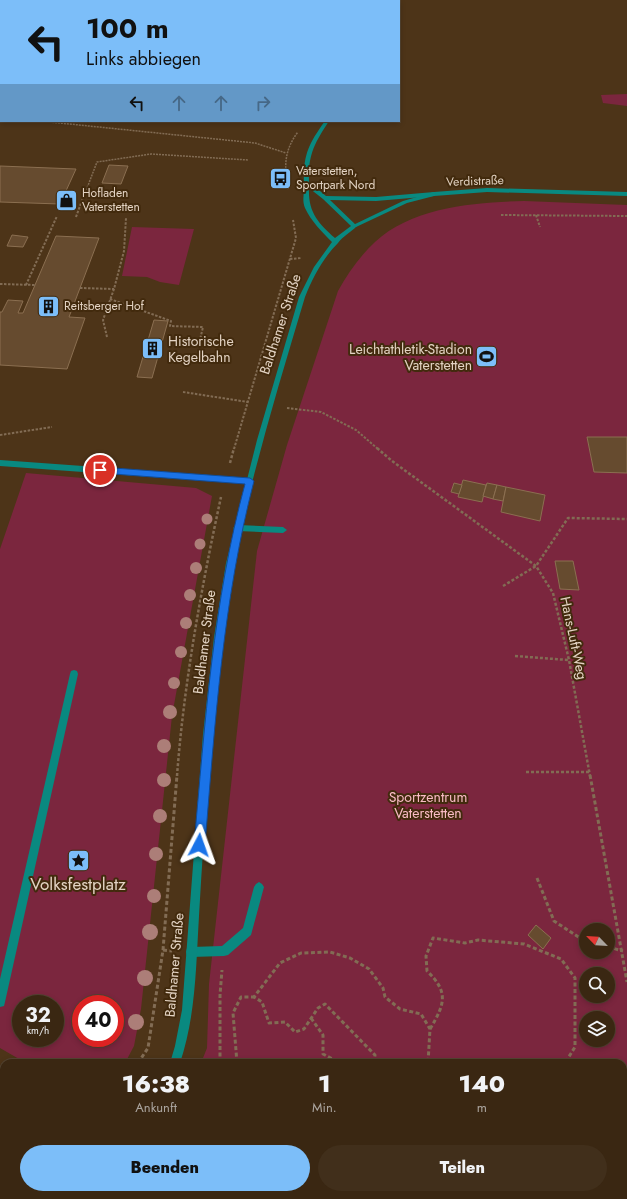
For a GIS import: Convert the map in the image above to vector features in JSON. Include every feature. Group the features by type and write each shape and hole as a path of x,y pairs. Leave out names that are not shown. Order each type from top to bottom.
{"street":[{"path":"326,122 307,155 305,173 306,202 319,226 335,241"},
{"path":"306,183 325,198 354,226"},
{"name":"Verdistraße","path":"335,241 354,226 393,207 434,194 487,190 627,194"},
{"path":"325,198 376,199 434,194"},
{"name":"Baldhamer Straße","path":"176,1059 187,1007 202,798 214,673 237,528 269,406 307,286 322,256 335,241"},
{"path":"0,464 250,481"},
{"path":"237,528 283,530"},
{"path":"0,1002 74,674"},
{"path":"191,952 224,951 247,932 259,887"}],"path":[{"path":"50,122 255,143 286,153"},
{"path":"76,217 97,162 151,154 248,160"},
{"path":"501,215 627,216"},
{"path":"536,215 540,227"},
{"path":"26,285 57,216"},
{"path":"107,336 103,320 114,289 124,251 126,218"},
{"path":"0,284 35,285"},
{"path":"80,288 114,289"},
{"path":"110,299 171,321 170,326 203,327 199,344"},
{"name":"Hans-Luft-Weg","path":"184,392 248,401 269,406 321,412 356,430 392,461 536,566 553,593 569,660 627,982"},
{"path":"0,435 52,427"},
{"path":"503,586 536,566 568,518 627,519"},
{"path":"515,656 569,660"},
{"path":"526,772 589,772"},
{"path":"537,878 554,921 579,937"},
{"path":"428,1059 430,1029 438,1014 443,998 440,984 427,971 426,956 433,938 465,943 478,940 524,944 560,959 575,978 575,1048 568,1059"},
{"path":"615,949 622,951"},
{"path":"220,1059 220,995 224,951"},
{"path":"254,997 280,963 301,953 330,952 350,958 369,969 383,988 385,997 400,1009 421,1014 430,1029"},
{"path":"237,1059 233,1013 241,997 254,997 262,1002 269,1023 285,1022 295,1032 304,1029 318,1008 325,1004 375,1055 374,1059"},
{"path":"311,1018 323,1034 323,1054 334,1059"}],"green space":[{"path":"627,94 627,106 603,103 601,95"},
{"name":"Sportzentrum Vaterstetten","path":"524,201 627,205 627,1059 203,1059 207,1048 209,984 257,551 287,445 338,291 355,265 375,242 390,230 407,221 426,214 466,205"},
{"path":"132,227 194,229 179,285 160,282 147,277 122,276"},
{"name":"Volksfestplatz","path":"26,473 196,488 212,496 172,716 141,1009 134,1046 127,1059 19,1059 0,1048 0,549"}],"building":[{"path":"109,165 128,166 121,184 102,183"},
{"path":"0,166 76,169 60,204 0,202"},
{"path":"12,235 28,237 23,247 7,246"},
{"name":"Reitsberger Hof","path":"56,236 99,238 69,317 85,318 67,369 0,365 0,312 2,312 8,300 23,301 18,313 23,313"},
{"name":"Historische Kegelbahn","path":"154,320 168,321 152,378 137,377"},
{"path":"587,437 627,437 627,473 594,472"},
{"path":"463,480 486,485 482,502 458,497"},
{"path":"454,483 462,485 459,494 451,492"},
{"path":"487,483 497,485 493,499 483,496"},
{"path":"497,485 506,487 503,501 493,499"},
{"path":"506,487 545,495 540,521 501,512"},
{"path":"555,561 573,561 579,590 560,589"},
{"path":"536,925 551,938 543,949 528,935"}],"place":[{"name":"Vaterstetten, Sportpark Nord","path":"281,178"},
{"name":"Hofladen Vaterstetten","path":"67,200"},
{"name":"Reitsberger Hof","path":"49,306"},
{"name":"Historische Kegelbahn","path":"153,349"},
{"name":"Leichtathletik-Stadion Vaterstetten","path":"487,357"},
{"name":"Volksfestplatz","path":"78,860"}],"route":[{"path":"100,470 250,481 237,528 214,673 199,845"}]}
